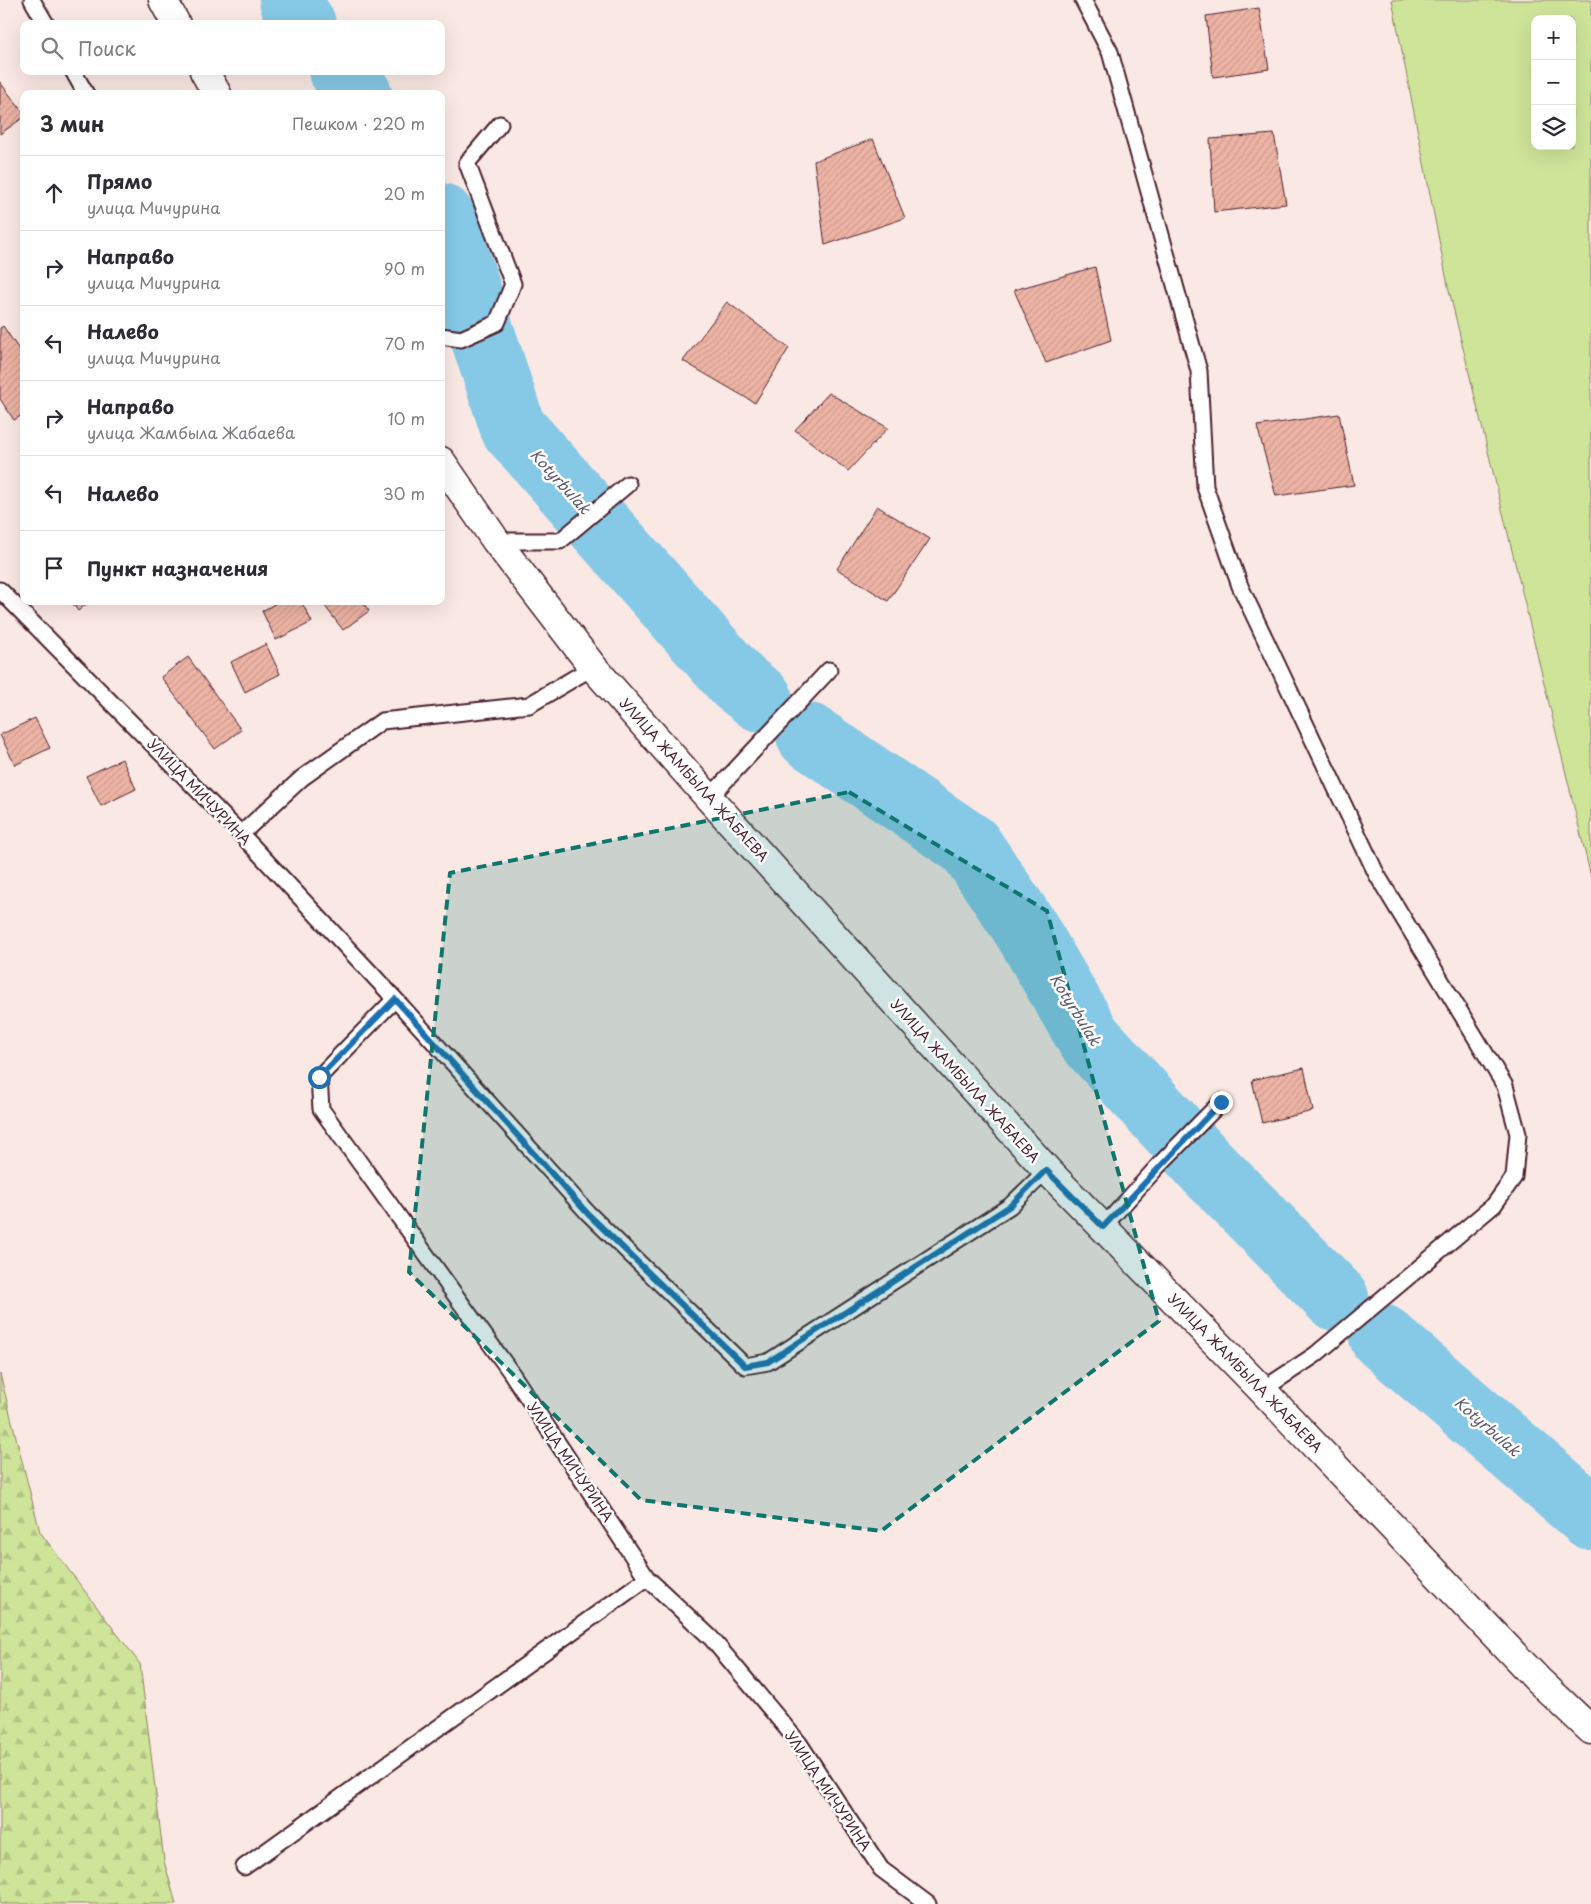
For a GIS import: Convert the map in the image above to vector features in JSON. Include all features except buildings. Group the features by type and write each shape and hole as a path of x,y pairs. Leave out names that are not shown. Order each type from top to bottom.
{"street":[{"path":"163,0 174,20"},
{"path":"206,75 215,90"},
{"name":"УЛИЦА ЖАМБЫЛА ЖАБАЕВА","path":"445,467 496,541 594,667 709,798 1046,1170 1262,1390 1538,1680 1591,1730"}],"lane":[{"path":"32,0 44,20"},
{"path":"1083,0 1110,52 1199,371 1205,487 1240,586 1377,875 1505,1086 1518,1134 1514,1177 1494,1205 1315,1355 1262,1390"},
{"path":"75,75 84,90"},
{"path":"445,337 462,339 497,323 513,284 467,163 500,124"},
{"path":"496,541 560,541 628,484"},
{"name":"УЛИЦА МИЧУРИНА","path":"0,590 241,834 395,999 588,1214 745,1366 768,1362 1002,1212 1046,1170"},
{"path":"241,834 302,778 382,721 529,704 594,667"},
{"path":"709,798 829,670"},
{"name":"УЛИЦА МИЧУРИНА","path":"395,999 319,1077 321,1108 510,1371 647,1578 711,1638 799,1743 881,1869 928,1904"},
{"path":"1103,1227 1158,1166 1221,1102"},
{"path":"244,1867 647,1578"}],"highlighted area":[{"path":"849,792 1047,911 1159,1321 881,1531 641,1500 409,1272 450,873"}],"green space":[{"path":"1392,0 1591,0 1591,877 1448,286"},
{"path":"0,1374 40,1532 140,1664 164,1861 176,1904 0,1904"}],"waterway":[{"name":"Kotyrbulak","path":"292,0 300,20"},
{"name":"Kotyrbulak","path":"345,75 356,90"},
{"name":"Kotyrbulak","path":"445,222 513,428 738,682 760,699"},
{"name":"Kotyrbulak","path":"809,736 970,846 1026,929 1089,1038 1206,1166 1336,1298"},
{"name":"Kotyrbulak","path":"1382,1337 1591,1517"}],"route":[{"path":"319,1077 395,999 588,1214 745,1366 768,1362 1010,1206 1046,1170 1103,1227 1158,1166 1221,1102"}]}
